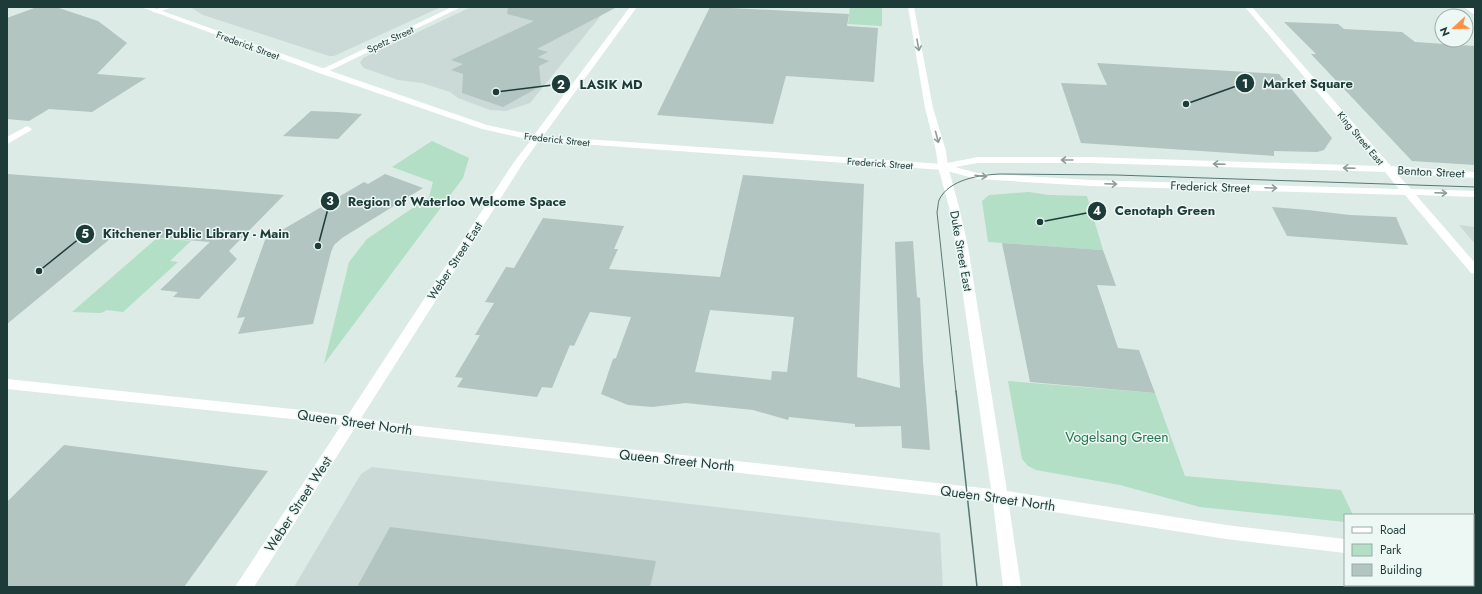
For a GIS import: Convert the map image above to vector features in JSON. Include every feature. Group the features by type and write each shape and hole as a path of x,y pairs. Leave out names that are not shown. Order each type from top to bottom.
{"main road":[{"name":"Frederick Street","path":"144,7 322,71 485,127 535,138 943,167 977,176 1090,183 1407,192"},
{"path":"156,11 169,7"},
{"name":"Spetz Street","path":"322,71 458,7"},
{"name":"Weber Street East","path":"351,421 535,138 634,7"},
{"name":"Duke Street East","path":"911,7 929,108 941,151 943,167 950,187 959,232 1001,497 1012,587"},
{"name":"King Street East","path":"1248,7 1475,270"},
{"path":"1467,7 1475,13"},
{"path":"7,141 27,129"},
{"name":"Frederick Street","path":"943,167 978,160 1081,160 1388,169"},
{"name":"Benton Street","path":"1388,169 1475,174"},
{"name":"Benton Street","path":"1407,192 1475,194"},
{"name":"Queen Street North","path":"7,384 351,421 401,429 1001,497 1226,532 1344,546"},
{"name":"Weber Street West","path":"244,587 351,421"}],"shaded area":[{"path":"190,7 441,7 334,56 329,56 203,15"},
{"path":"471,7 608,7 530,103 506,111 490,110 458,98 450,92 422,83 398,80 364,68 360,63 363,58"},
{"path":"1459,225 1475,227 1475,244"},
{"path":"372,467 940,533 943,587 294,587 361,474"}],"green space":[{"path":"850,7 882,7 882,26 848,24"},
{"path":"432,141 469,158 463,178 324,364 349,262 367,239 429,197 433,182 392,167"},
{"path":"1029,192 1049,195 1087,196 1103,250 988,242 982,201 989,195"},
{"path":"157,238 191,241 170,261 178,262 123,312 107,310 101,313 72,312"},
{"name":"Vogelsang Green","path":"1008,381 1155,393 1185,476 1341,490 1353,514 1344,514 1344,522 1200,507 1120,485 1036,470 1028,466 1022,459"}],"building":[{"path":"37,7 56,7 98,21 127,43 97,74 146,78 92,112 49,109 29,121 7,119 7,18"},
{"path":"508,7 617,7 537,49 548,52 538,57 549,61 539,66 541,86 503,107 462,93 463,74 451,70 463,64 451,60 534,21 507,14"},
{"path":"710,7 849,14 847,26 878,28 874,82 786,76 773,124 657,115"},
{"path":"1284,22 1338,24 1344,29 1402,32 1415,42 1434,43 1434,48 1474,48 1475,46 1475,165 1412,161 1311,54 1316,54"},
{"path":"1097,63 1279,74 1332,138 1324,150 1317,152 1274,151 1274,156 1081,143 1061,83 1107,85"},
{"path":"311,111 362,114 338,139 283,136"},
{"path":"7,174 284,195 229,251 237,259 199,299 173,297 178,292 160,290 210,242 116,234 7,324"},
{"path":"385,174 423,188 342,238 334,245 313,324 238,334 245,317 237,318 265,240 364,182 368,184"},
{"path":"743,175 864,184 857,377 900,388 895,242 913,241 917,297 920,298 923,362 930,450 902,448 901,426 855,427 855,424 789,417 788,420 753,410 686,403 652,407 628,405 601,394 613,359 616,358 631,317 590,312 574,346 570,345 552,388 542,387 537,397 457,387 463,378 455,377 480,335 475,335 494,303 485,302 506,267 514,268 543,218 624,226 614,249 618,249 609,269 720,277","holes":["710,310 794,317 787,372 772,371 771,380 695,372"]},
{"path":"1272,207 1350,215 1396,217 1408,245 1287,236"},
{"path":"1002,243 1103,250 1116,286 1097,285 1118,348 1139,350 1155,393 1030,382"},
{"path":"64,445 268,471 184,587 7,587 7,502"},
{"path":"390,527 656,561 650,587 357,587"}],"tram line":[{"path":"956,392 937,212 939,200 950,187 957,183 975,177 1000,174 1116,175 1475,187"},
{"path":"956,391 977,587"}],"place":[{"name":"LASIK MD","path":"496,92"},
{"name":"Market Square","path":"1186,104"},
{"name":"Cenotaph Green","path":"1040,222"},
{"name":"Region of Waterloo Welcome Space","path":"318,246"},
{"name":"Kitchener Public Library - Main","path":"39,271"}]}
